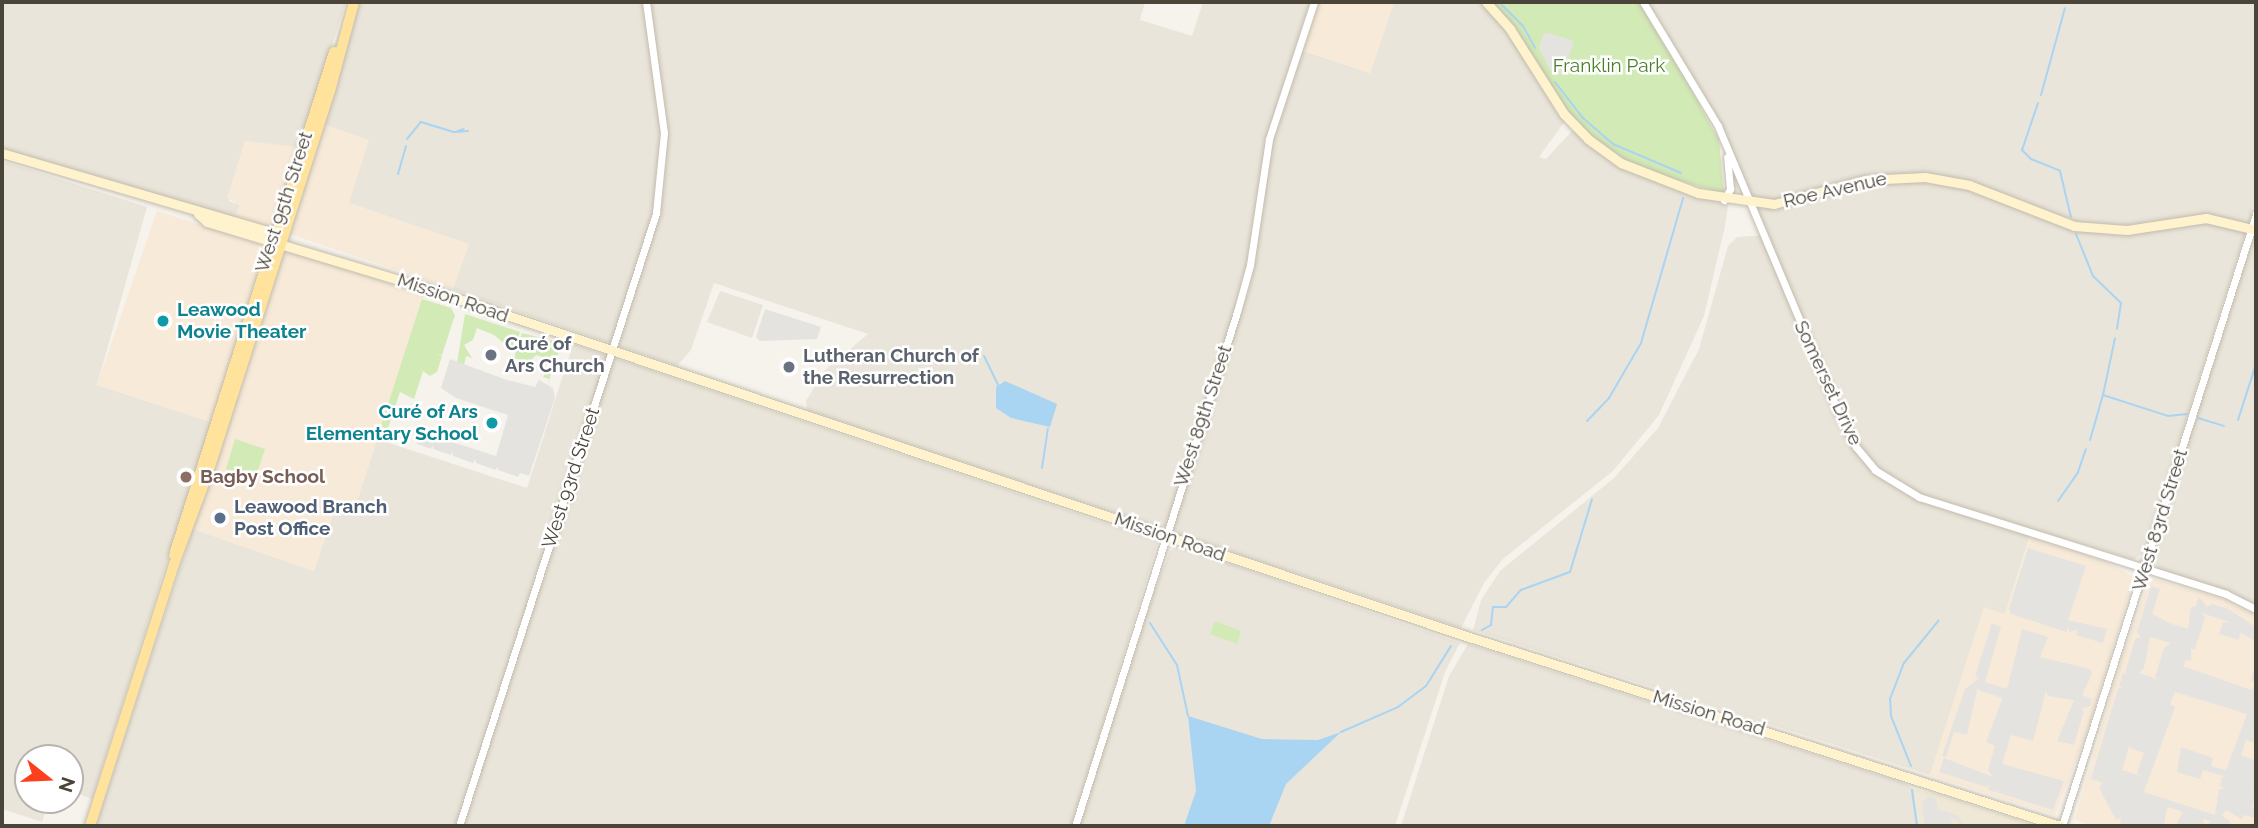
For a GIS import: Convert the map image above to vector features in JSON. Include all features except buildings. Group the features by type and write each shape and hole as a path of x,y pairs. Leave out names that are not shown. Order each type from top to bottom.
{"main road":[{"name":"West 95th Street","path":"174,564 178,533 272,238 354,2"},
{"name":"Roe Avenue","path":"1486,2 1510,29 1564,114 1598,147 1655,177 1724,200 1749,203 1798,200 1865,180 1913,176 1969,185 2074,226 2127,230 2206,218 2254,229"},
{"name":"West 95th Street","path":"90,826 174,564 192,521 330,91 340,43"},
{"name":"Mission Road","path":"2,153 282,241 1169,537 2061,826"}],"street":[{"name":"West 93rd Street","path":"459,826 652,230 663,167 662,115 646,2"},
{"name":"West 89th Street","path":"1075,826 1169,537 1174,506 1250,265 1269,139 1314,2"},
{"name":"Somerset Drive","path":"1643,2 1682,61 1726,146 1849,435 1875,470 1919,497 2145,568 2235,598 2256,609"},
{"path":"1724,200 1730,189 1726,146"},
{"name":"West 83rd Street","path":"2061,826 2254,229 2256,214"}],"shaded area":[{"path":"2,2 346,2 301,140 294,148 245,141 229,201 240,205 235,218 2,149"},
{"path":"359,2 1145,2 1140,20 1192,36 1203,2 1310,2 1295,48 1370,73 1394,2 1495,2 1491,6 1565,121 1539,157 1546,159 1573,130 1631,171 1728,206 1725,226 1704,316 1659,415 1613,471 1503,559 1484,583 1461,628 807,410 806,401 824,371 868,334 714,283 691,350 677,366 453,289 468,244 349,203 323,124"},
{"path":"1317,2 1394,2 1370,73 1302,50"},
{"path":"1648,2 2256,2 2256,200 2144,552 2134,560 2032,529 2005,614 1984,608 1930,775 1473,630 1481,600 1500,571 1614,478 1658,428 1699,349 1728,246 1737,237 1767,235 1715,114"},
{"path":"1549,33 1574,41 1563,74 1551,71 1539,48 1543,34"},
{"path":"323,124 369,140 349,203 469,244 453,289 290,234"},
{"path":"245,141 291,146 297,151 271,228 235,218 240,205 227,198"},
{"path":"2,161 147,207 97,385 211,422 92,799 84,796 84,744 14,744 14,813 2,809"},
{"path":"157,211 266,246 211,422 97,385"},
{"path":"2256,230 2256,604 2159,570 2155,562 2169,502"},
{"path":"287,250 424,295 353,514 335,509 314,571 193,529 281,254"},
{"path":"720,291 763,305 752,338 707,322"},
{"path":"765,309 821,327 817,339 760,341 756,337"},
{"path":"573,344 1158,541 1072,826 96,826 193,529 314,571 335,508 353,513 377,439 527,488"},
{"path":"450,359 507,380 535,387 539,380 553,388 555,398 529,476 520,473 518,477 498,470 498,467 496,470 476,463 476,459 473,463 453,456 453,452 451,455 433,449 433,445 431,449 417,444 421,432 496,456 508,415 456,398 441,388"},
{"path":"2030,537 2107,562 2134,577 2090,724 2055,815 1930,775 1984,607 2005,614"},
{"path":"1177,546 1460,643 1445,672 1395,826 1079,826 1155,589 1170,551"},
{"path":"2028,548 2086,566 2068,620 2107,629 2103,643 2076,635 2077,630 2069,632 2069,627 2066,632 2011,614 2009,609"},
{"path":"2154,579 2226,600 2256,616 2256,826 2090,826 2075,819 2120,665 2147,587"},
{"path":"2151,586 2160,589 2152,614 2169,623 2188,629 2191,607 2195,607 2199,597 2207,607 2212,604 2228,609 2256,627 2256,642 2241,633 2238,640 2219,634 2223,622 2232,623 2202,613 2205,617 2195,649 2191,649 2191,661 2186,660 2183,666 2251,690 2256,684 2256,726 2252,729 2256,730 2256,743 2246,740 2241,755 2256,761 2256,790 2250,789 2256,791 2252,809 2256,804 2256,818 2244,815 2242,819 2226,810 2222,816 2231,822 2229,826 2205,826 2211,821 2203,819 2204,826 2175,826 2183,812 2167,807 2164,826 2120,826 2121,818 2116,820 2099,788 2103,783 2091,779 2118,688 2123,688 2119,686 2123,673 2128,675 2125,673 2135,639 2141,637 2137,632","holes":["2150,637 2171,643 2164,648 2155,677 2159,680 2139,673 2144,668","2175,692 2247,714 2226,770 2211,766 2213,758 2181,747 2177,772 2200,779 2203,770 2227,777 2222,777 2220,786 2224,788 2219,789 2215,815 2144,792 2175,707 2170,704","2130,744 2130,748 2144,753 2137,773 2141,776 2122,770"]},
{"path":"1992,623 2001,627 1985,682 2007,689 2022,629 2048,637 2040,657 2090,669 2092,674 2082,695 2092,699 2090,706 2081,709 2084,711 2074,745 2057,741 2074,700 2048,696 2046,691 2033,741 2011,735 2002,764 2064,781 2053,810 1996,792 1997,788 1995,792 1988,790 1989,784 1986,787 1939,772 1944,758 1993,777 1988,770 1995,746 1986,742 2004,694 2002,698 1978,690 1978,686 1967,735 1954,732 1946,757 1942,756 1965,689 1979,678 1975,676"},
{"path":"1468,644 1903,783 1914,789 1919,826 1401,826 1449,676"},
{"path":"2256,664 2256,684 2251,680"},
{"path":"1914,789 1944,796 2037,826 1919,826"},
{"path":"1928,796 1936,799 1938,810 1958,815 1965,826 1950,817 1953,826 1925,826 1922,803"},
{"path":"17,814 45,814 42,822"}],"green space":[{"name":"Franklin Park","path":"1495,2 1643,2 1719,140 1724,194 1621,163 1572,123 1491,6"},
{"path":"422,299 451,308 455,315 442,355 437,354 442,356 437,372 430,376 423,371 414,399 400,392 386,434 379,432"},
{"path":"465,314 520,332 514,352 494,335 477,328 473,340 464,345 472,358 466,356 464,365 457,363"},
{"path":"522,333 562,343 547,386 549,379 543,377 551,363 546,358 536,355 528,363 514,358"},
{"path":"235,439 265,449 255,479 226,469"},
{"path":"1215,621 1241,631 1237,644 1210,634"}],"water":[{"path":"1005,381 1057,404 1050,427 1011,418 996,408 996,387"},
{"path":"1188,716 1262,739 1318,740 1341,732 1286,784 1269,826 1184,826 1196,791"}],"waterway":[{"path":"1502,5 1523,26 1535,48"},
{"path":"2041,95 2065,8"},
{"path":"1555,82 1583,118 1613,144 1681,173"},
{"path":"2038,103 2022,150 2031,159 2060,171 2071,217"},
{"path":"407,139 421,122 454,132 468,131"},
{"path":"458,131 464,129"},
{"path":"398,174 406,146"},
{"path":"1587,421 1609,398 1641,343 1683,198"},
{"path":"2076,234 2093,276 2121,303 2117,329"},
{"path":"2103,395 2115,338"},
{"path":"984,356 998,385"},
{"path":"2238,420 2256,364"},
{"path":"2090,440 2103,395 2168,416 2187,414"},
{"path":"2198,418 2224,426"},
{"path":"1042,468 1048,428"},
{"path":"2058,501 2078,472 2086,449"},
{"path":"1482,630 1491,625 1493,607 1506,607 1521,590 1570,572 1592,499"},
{"path":"1911,766 1891,716 1890,699 1904,663 1939,620"},
{"path":"1150,623 1177,665 1188,716"},
{"path":"1341,732 1398,707 1426,686 1451,646"},
{"path":"1912,790 1917,826"}],"place":[{"name":"Leawood Movie Theater","path":"163,321"},
{"name":"Curé of Ars Church","path":"491,355"},
{"name":"Lutheran Church of the Resurrection","path":"789,367"},
{"name":"Curé of Ars Elementary School","path":"492,423"},
{"name":"Bagby School","path":"186,477"},
{"name":"Leawood Branch Post Office","path":"220,518"}]}
